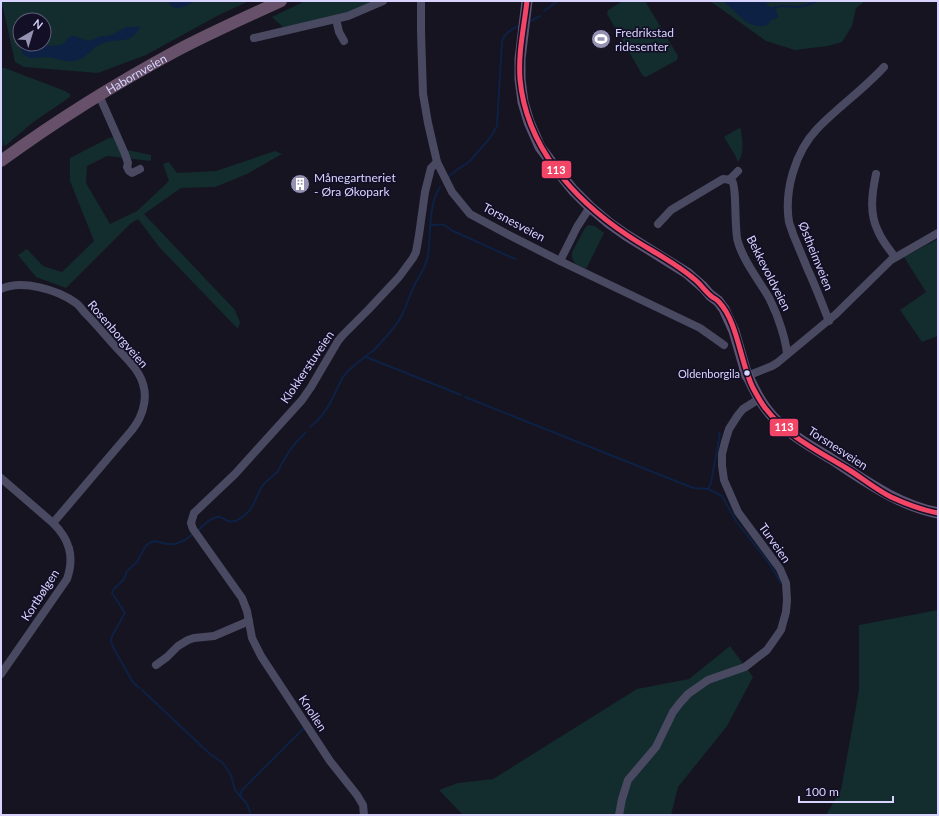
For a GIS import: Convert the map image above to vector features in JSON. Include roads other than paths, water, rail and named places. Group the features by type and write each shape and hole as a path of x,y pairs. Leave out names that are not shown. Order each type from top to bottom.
{"highway":[{"name":"Habornveien","path":"1,161 49,127 99,95 178,51 281,1"}],"main road":[{"name":"Torsnesveien","path":"527,1 520,59 520,79 523,102 529,122 540,147 549,160 590,207 609,223 687,273 718,301 724,309 734,331 747,376 759,399 773,417 786,429 890,496 916,508 938,513"}],"street":[{"path":"254,38 348,16 383,1"},
{"name":"Torsnesveien","path":"422,1 421,32 423,94 428,123 437,162 452,192 470,214 560,261 700,328 724,345"},
{"path":"336,19 339,32 344,41"},
{"name":"Østheimveien","path":"829,321 789,223 788,204 792,174 801,151 815,130 831,114 874,78 884,67"},
{"path":"99,95 125,154 128,163 128,171 132,173 140,169"},
{"name":"Klokkerstuveien","path":"194,532 191,523 194,513 235,474 302,400 338,341 399,277 413,258 416,252 425,192 431,168 437,162"},
{"path":"658,224 671,210 723,179 730,180 738,171"},
{"path":"876,174 872,193 872,211 877,230 895,257"},
{"name":"Bekkevoldveien","path":"730,180 734,186 737,241 744,257 770,298 784,335 787,354"},
{"path":"560,261 577,227 590,207"},
{"path":"747,376 772,366 829,321 887,263 938,233"},
{"name":"Rosenborgveien","path":"1,289 17,285 31,286 64,296 76,304 129,362 141,378 144,387 144,407 136,424 53,522"},
{"name":"Turveien","path":"619,815 622,798 628,780 656,747 673,712 680,703 688,694 708,680 745,667 767,650 781,630 786,612 786,583 780,569 738,512 724,480 722,466 722,454 729,429 743,409 759,399"},
{"name":"Kortbølgen","path":"1,478 53,522 65,538 70,548 71,558 70,573 63,586 1,674"},
{"name":"Knollen","path":"194,532 242,598 247,611 252,638 261,656 330,761 357,795 363,805 364,815"},
{"path":"156,665 178,646 188,640 214,636 249,621"}],"water":[{"path":"168,1 195,1 184,7 177,8 171,5"},
{"path":"723,1 766,1 769,7 779,7 775,10 778,17 771,20 768,25 756,26 750,24 742,18"},
{"path":"141,26 132,37 124,40 99,44 82,59 74,61 47,57 33,58 28,57 22,52 52,52 52,46 64,43 69,37 74,36 89,41 102,36 112,35 126,27"}],"waterway":[{"path":"544,11 558,1"},
{"path":"779,7 804,6 817,1"},
{"path":"529,22 540,16"},
{"path":"448,177 469,162 489,139 497,126 502,41 513,28 519,26"},
{"path":"373,351 396,325 426,264 433,202 440,187"},
{"path":"431,225 443,225 515,259"},
{"path":"310,427 326,410 346,373 371,352"},
{"path":"366,357 461,395"},
{"path":"465,397 683,484 694,488 708,489 722,496 736,521 769,563 781,583"},
{"path":"197,532 211,519 220,517 228,521 233,521 245,515 252,507 259,491 278,471 291,449 305,433"},
{"path":"708,489 711,483 719,433"},
{"path":"139,688 132,681 111,641 112,636 125,613 112,593 113,590 124,579 127,571 137,562 145,547 149,543 155,541 175,544 185,540 193,534"},
{"path":"142,690 210,754 223,763 231,775 235,790 247,804 251,815"},
{"path":"240,796 242,790 304,728"}],"place":[{"name":"Fredrikstad ridesenter","path":"601,39"},
{"name":"Månegartneriet - Øra Økopark","path":"300,184"},
{"name":"Oldenborgila","path":"747,373"}]}
